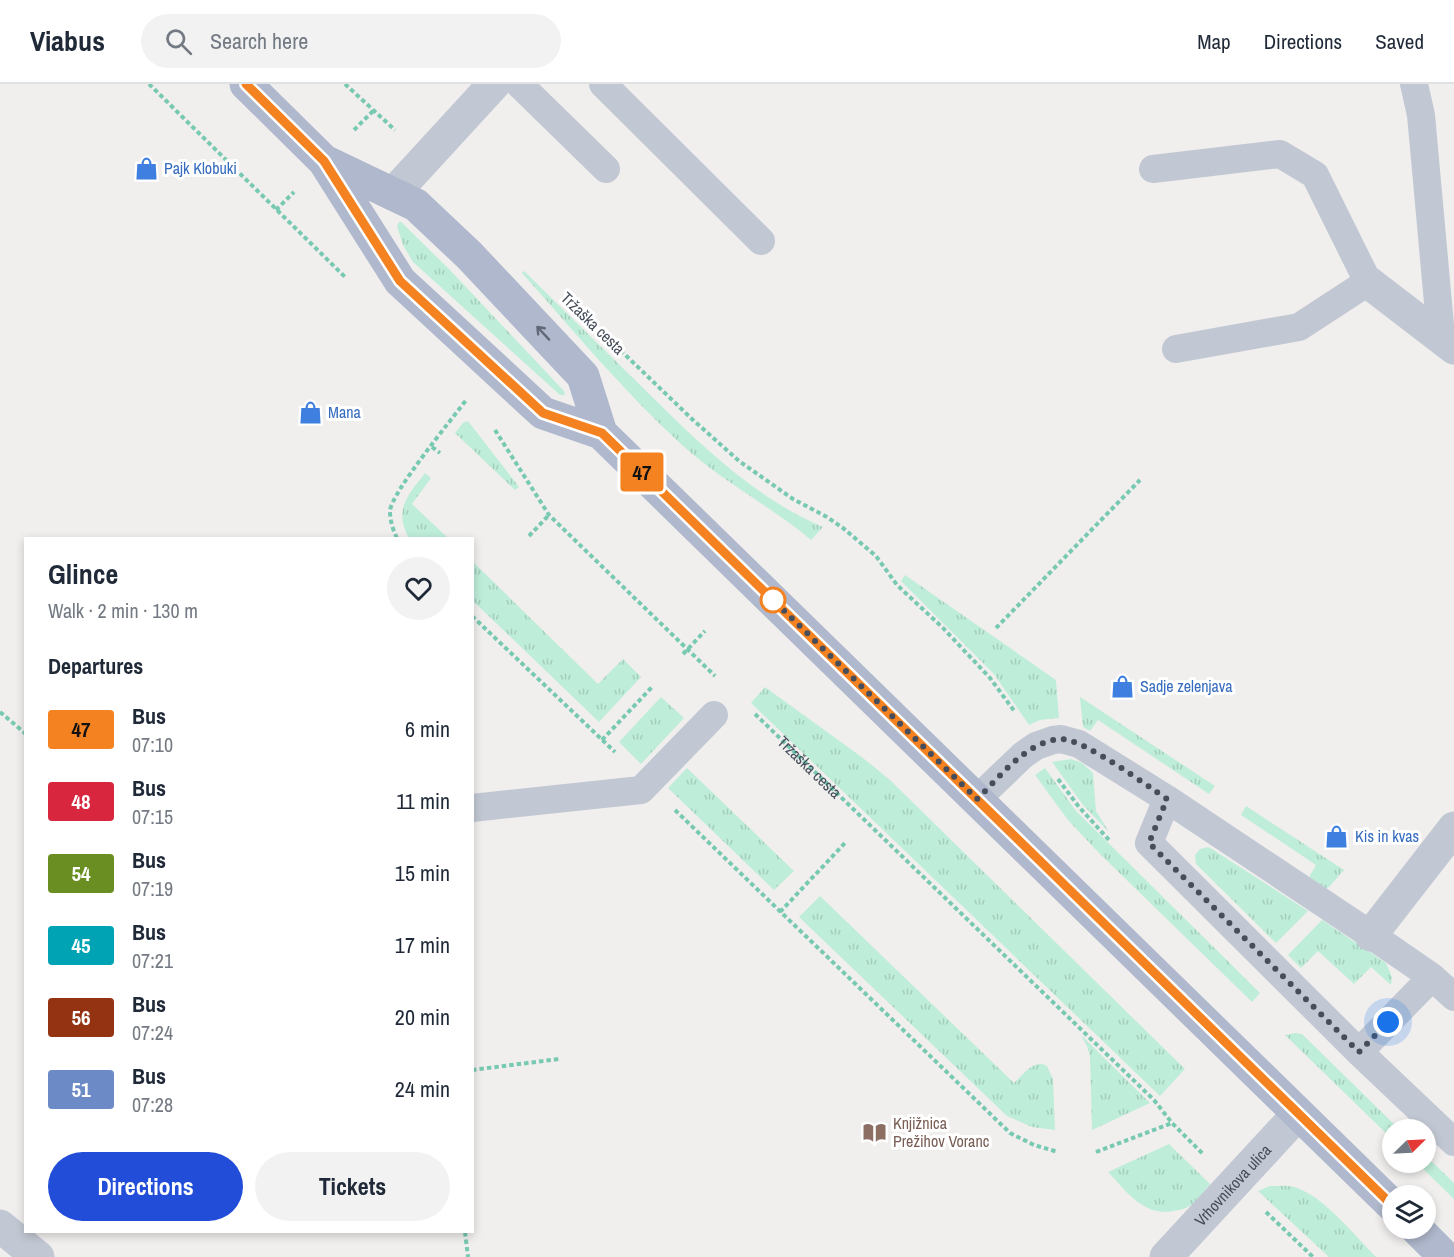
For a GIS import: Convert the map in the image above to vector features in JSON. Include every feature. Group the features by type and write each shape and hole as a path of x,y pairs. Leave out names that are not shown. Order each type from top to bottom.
{"main road":[{"path":"246,84 324,161 400,281 543,413 602,433 1382,1195"},
{"path":"324,161 416,205 469,255 583,376 602,433"},
{"path":"1427,1239 1445,1257"}],"street":[{"path":"393,194 494,84"},
{"path":"1368,282 1447,342"},
{"path":"1371,935 1454,828"},
{"name":"Vrhovnikova ulica","path":"1166,1257 1299,1114"},
{"path":"0,1226 38,1257"}],"lane":[{"path":"519,84 606,169"},
{"path":"603,84 761,241"},
{"path":"1414,84 1421,115 1447,342"},
{"path":"1153,169 1280,154 1315,175 1368,282 1299,327 1176,349"},
{"path":"362,221 393,194"},
{"path":"474,808 641,790 714,715"},
{"path":"977,799 1023,755 1036,746 1053,740 1068,740 1090,750 1167,799 1432,977 1454,997"},
{"path":"1167,799 1149,843 1359,1052 1454,1142"},
{"path":"1359,1052 1432,977"}],"path":[{"path":"149,84 351,283"},
{"path":"345,84 400,134"},
{"path":"364,120 373,111"},
{"path":"276,210 284,203"},
{"name":"Tržaška cesta","path":"612,342 739,461 793,499 843,528 876,556 897,585 943,628 990,678 1020,719"},
{"path":"396,537 392,528 390,510 398,489 469,396 474,402"},
{"path":"490,422 525,473 549,515 721,682"},
{"path":"432,447 440,453"},
{"path":"996,628 1140,480"},
{"path":"529,536 549,515"},
{"path":"474,618 1010,1133 1034,1145 1058,1152"},
{"path":"683,654 705,631"},
{"path":"602,740 652,687"},
{"name":"Tržaška cesta","path":"747,707 1154,1100 1172,1123 1204,1154"},
{"path":"0,712 24,732"},
{"path":"780,912 845,843"},
{"path":"474,1070 559,1059"},
{"path":"1096,1152 1172,1123"},
{"path":"1265,1212 1313,1257"},
{"path":"465,1233 468,1257"}],"green space":[{"path":"399,222 449,269 564,391 565,395 560,395 413,262 403,245 397,226"},
{"path":"524,271 683,427 726,466 772,500 823,527 811,540 697,458 620,383 522,273"},
{"path":"468,421 519,487 515,490 455,433 463,423"},
{"path":"425,473 431,478 412,504 447,537 408,537 402,519 405,503"},
{"path":"474,563 598,684 623,659 641,677 599,722 474,602"},
{"path":"905,575 1056,680 1059,718 1040,720 1029,725 994,674 901,581"},
{"path":"765,687 890,780 1185,1069 1160,1096 751,703"},
{"path":"661,697 684,718 641,764 619,742"},
{"path":"1080,697 1215,786 1209,794 1098,720 1090,731 1083,727"},
{"path":"1071,759 1082,763 1093,773 1096,811 1109,832 1083,805 1052,762"},
{"path":"687,768 794,871 774,890 668,788"},
{"path":"1045,768 1076,811 1260,993 1252,1002 1068,820 1035,775"},
{"path":"1246,806 1344,870 1327,889 1309,877 1316,865 1241,815"},
{"path":"1208,847 1308,911 1276,943 1196,864 1195,855 1200,849"},
{"path":"820,896 1014,1083 1033,1066 1042,1064 1047,1066 1053,1079 1055,1130 1032,1127 1007,1116 799,917"},
{"path":"1322,920 1386,963 1392,977 1391,985 1371,967 1354,984 1318,951 1301,968 1288,955"},
{"path":"1302,1034 1389,1119 1382,1119 1382,1129 1285,1035"},
{"path":"1081,1035 1150,1103 1092,1130 1090,1056"},
{"path":"1169,1144 1210,1184 1189,1206 1180,1210 1163,1212 1153,1210 1136,1201 1108,1172"},
{"path":"1436,1166 1454,1183 1454,1199 1427,1173 1436,1173"},
{"path":"1270,1186 1294,1187 1316,1198 1338,1217 1376,1257 1329,1257 1258,1191"}],"bus line":[{"name":"47","path":"246,84 324,161 400,281 543,413 602,433 1382,1195"}],"place":[{"name":"Pajk Klobuki","path":"146,168"},
{"name":"Mana","path":"310,412"},
{"name":"Sadje zelenjava","path":"1122,686"},
{"name":"Kis in kvas","path":"1337,836"},
{"name":"Knjižnica Prežihov Voranc","path":"875,1132"}],"route":[{"path":"773,600 767,594 977,799 1023,755 1036,746 1061,739 1090,750 1167,799 1149,843 1359,1052 1388,1022"}]}
